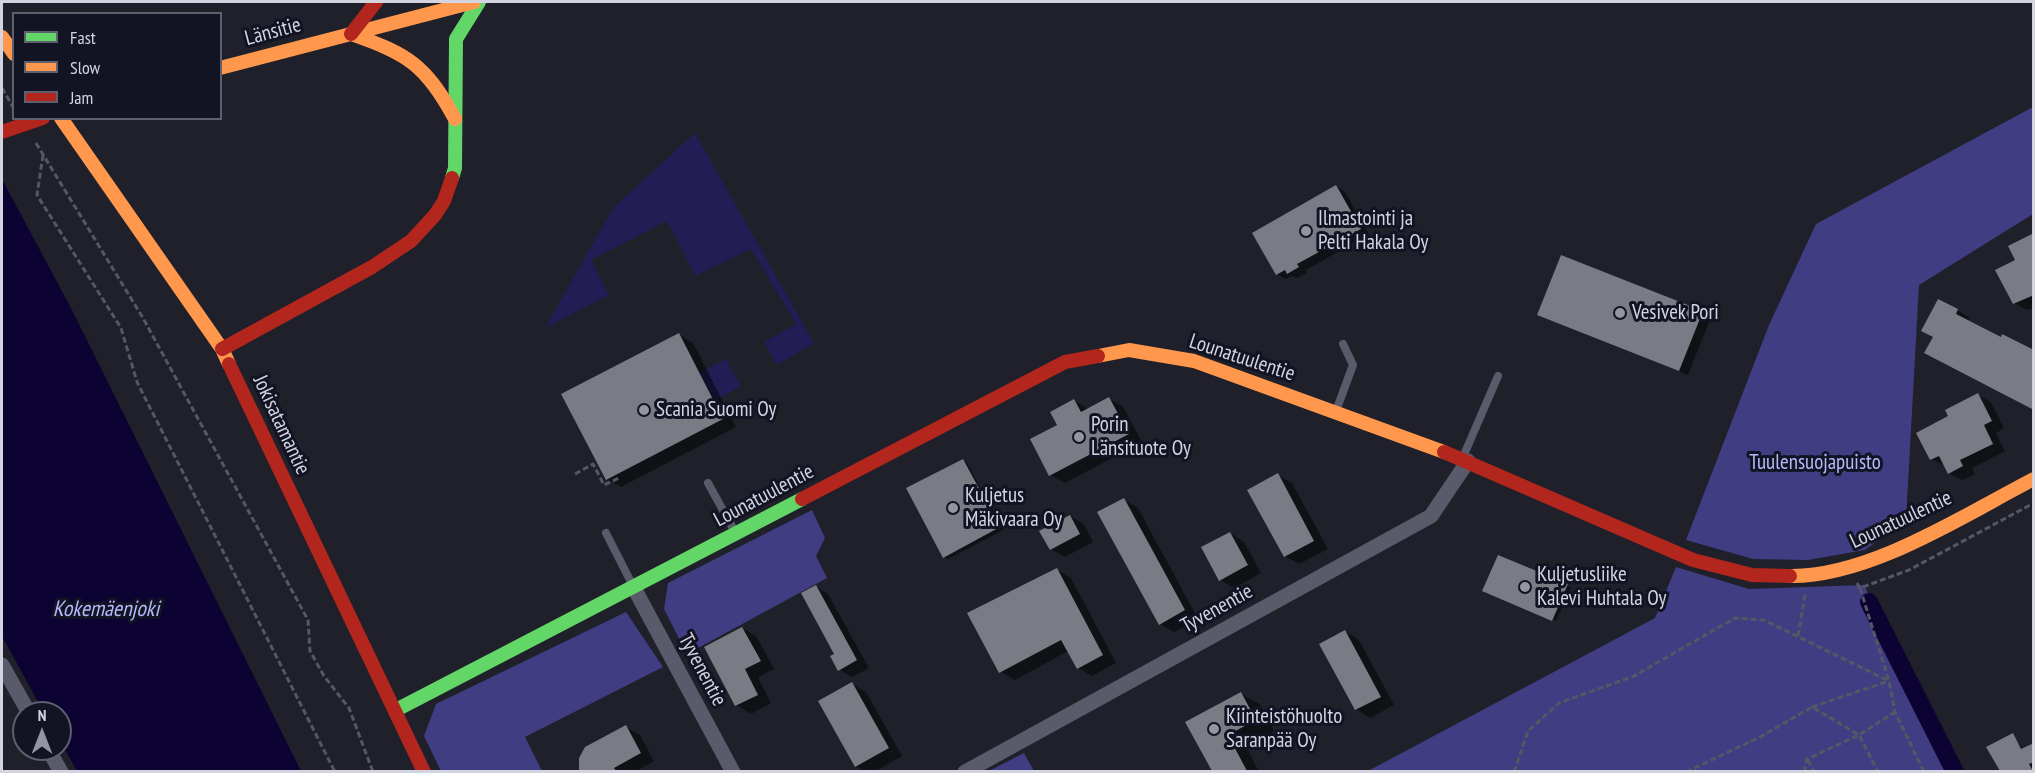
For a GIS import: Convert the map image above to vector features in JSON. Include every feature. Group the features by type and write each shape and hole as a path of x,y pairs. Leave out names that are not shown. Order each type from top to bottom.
{"main road":[{"path":"376,2 351,34 399,51 412,59 441,92 455,119"},
{"path":"222,349 372,267 411,241 444,201 451,184 456,147 456,39 477,2"},
{"name":"Länsitie","path":"222,67 477,2"},
{"path":"2,38 12,51"},
{"path":"2,132 37,120"},
{"name":"Jokisatamantie","path":"62,120 222,349 424,771"},
{"name":"Lounatuulentie","path":"396,710 1065,362 1130,350 1194,361 1335,412 1465,460 1693,560 1752,575 1802,576 1850,568 1879,558 2034,479"}],"street":[{"name":"Tyvenentie","path":"965,771 1431,516 1465,460"},
{"name":"Tyvenentie","path":"634,588 733,771"},
{"path":"2,665 22,701"}],"lane":[{"path":"1335,412 1353,365 1343,344"},
{"path":"1465,460 1498,376"},
{"path":"708,483 736,535"},
{"path":"606,533 634,588"}],"path":[{"path":"2,88 12,104"},
{"path":"32,137 143,318 308,620 310,651 324,675 349,708 373,771"},
{"path":"43,155 37,195 121,328 137,382 334,771"},
{"path":"575,474 593,464 604,485 619,478"},
{"path":"1945,550 2034,503"},
{"path":"1798,636 1805,598 1802,576"},
{"path":"1860,588 1889,681 1895,712 1924,771"},
{"path":"1514,771 1528,731 1559,703 1634,676 1735,618 1764,620 1889,681"},
{"path":"1686,771 1760,737 1812,707 1889,681"},
{"path":"1812,707 1858,735 1878,771"},
{"path":"1807,759 1858,735 1895,712"},
{"path":"1804,771 1807,759"},
{"path":"1807,759 1814,771"}],"shaded area":[{"path":"695,133 814,343 777,365 764,342 796,324 751,249 695,276 667,221 591,260 609,295 545,328 613,208"},
{"path":"726,359 741,386 714,401 699,373"}],"green space":[{"name":"Tuulensuojapuisto","path":"2033,107 2033,214 1919,285 1906,520 1865,550 1808,560 1753,559 1686,540 1769,325 1816,224"},
{"path":"812,510 825,538 816,556 827,578 687,654 664,609 668,583"},
{"path":"1676,567 1749,589 1864,585 1958,771 1368,771 1655,618"},
{"path":"626,612 663,667 525,737 542,771 441,771 424,736 436,704"},
{"path":"1024,753 1034,771 989,771"}],"water":[{"name":"Kokemäenjoki","path":"2,179 73,312 301,771 77,771 71,761 72,701 37,701 2,636"}],"building":[{"name":"Ilmastointi ja Pelti Hakala Oy","path":"1336,185 1361,229 1297,264 1299,267 1287,274 1285,270 1276,275 1252,233"},
{"path":"2034,233 2034,295 2013,304 1995,270 2015,260 2008,246"},
{"name":"Vesivek Pori","path":"1561,255 1703,311 1679,371 1537,315"},
{"path":"1938,299 1958,309 1956,314 2001,337 2002,334 2034,350 2034,410 1924,353 1933,337 1921,331"},
{"name":"Scania Suomi Oy","path":"679,333 723,419 606,480 561,394"},
{"path":"1978,393 1992,421 1984,425 1993,444 1960,460 1963,466 1948,474 1939,456 1930,460 1916,433 1948,416 1945,410"},
{"name":"Porin Länsituote Oy","path":"1109,397 1129,434 1049,476 1030,439 1057,425 1050,412 1074,399 1081,412"},
{"name":"Kuljetus Mäkivaara Oy","path":"963,459 1000,527 943,558 906,488"},
{"path":"1278,473 1314,541 1284,557 1247,490"},
{"path":"1124,498 1185,610 1159,625 1097,512"},
{"path":"1070,515 1080,534 1050,550 1039,531"},
{"path":"1230,532 1248,565 1219,581 1201,547"},
{"name":"Kuljetusliike Kalevi Huhtala Oy","path":"1498,555 1568,584 1552,621 1482,591"},
{"path":"1057,568 1103,655 1077,669 1061,640 999,673 967,613"},
{"path":"816,585 857,660 838,671 830,656 834,654 801,593"},
{"path":"742,627 761,661 745,669 758,695 735,706 704,647"},
{"path":"1345,630 1381,697 1355,710 1319,644"},
{"path":"852,682 889,748 855,767 818,701"},
{"name":"Kiinteistöhuolto Saranpää Oy","path":"1241,692 1256,720 1228,735 1247,771 1212,771 1185,722"},
{"path":"626,725 641,753 614,768 616,771 579,771 579,758 585,747"},
{"path":"2013,733 2021,749 2034,743 2034,762 2029,764 2033,771 2000,771 1986,747"}],"waterway":[{"path":"1869,602 1955,772"}],"traffic: fast":[{"path":"452,178 455,168 456,39 479,2"},
{"path":"396,710 802,499"}],"traffic: slow":[{"path":"222,67 474,2"},
{"path":"351,34 387,48 414,64 435,86 455,119"},
{"path":"2,37 12,51"},
{"path":"62,120 222,349 229,364"},
{"path":"1098,356 1129,350 1194,361 1444,452"},
{"path":"1790,576 1821,574 1884,555 1947,526 2034,479"}],"traffic: jam":[{"path":"351,34 376,2"},
{"path":"2,132 37,120"},
{"path":"222,349 372,267 411,241 435,215 444,201 452,178"},
{"path":"802,499 1065,362 1098,356"},
{"path":"229,364 424,772"},
{"path":"1444,452 1693,560 1752,575 1790,576"}],"place":[{"name":"Ilmastointi ja Pelti Hakala Oy","path":"1306,231"},
{"name":"Vesivek Pori","path":"1620,313"},
{"name":"Scania Suomi Oy","path":"644,410"},
{"name":"Porin Länsituote Oy","path":"1079,437"},
{"name":"Kuljetus Mäkivaara Oy","path":"953,508"},
{"name":"Kuljetusliike Kalevi Huhtala Oy","path":"1525,587"},
{"name":"Kiinteistöhuolto Saranpää Oy","path":"1214,729"}]}
